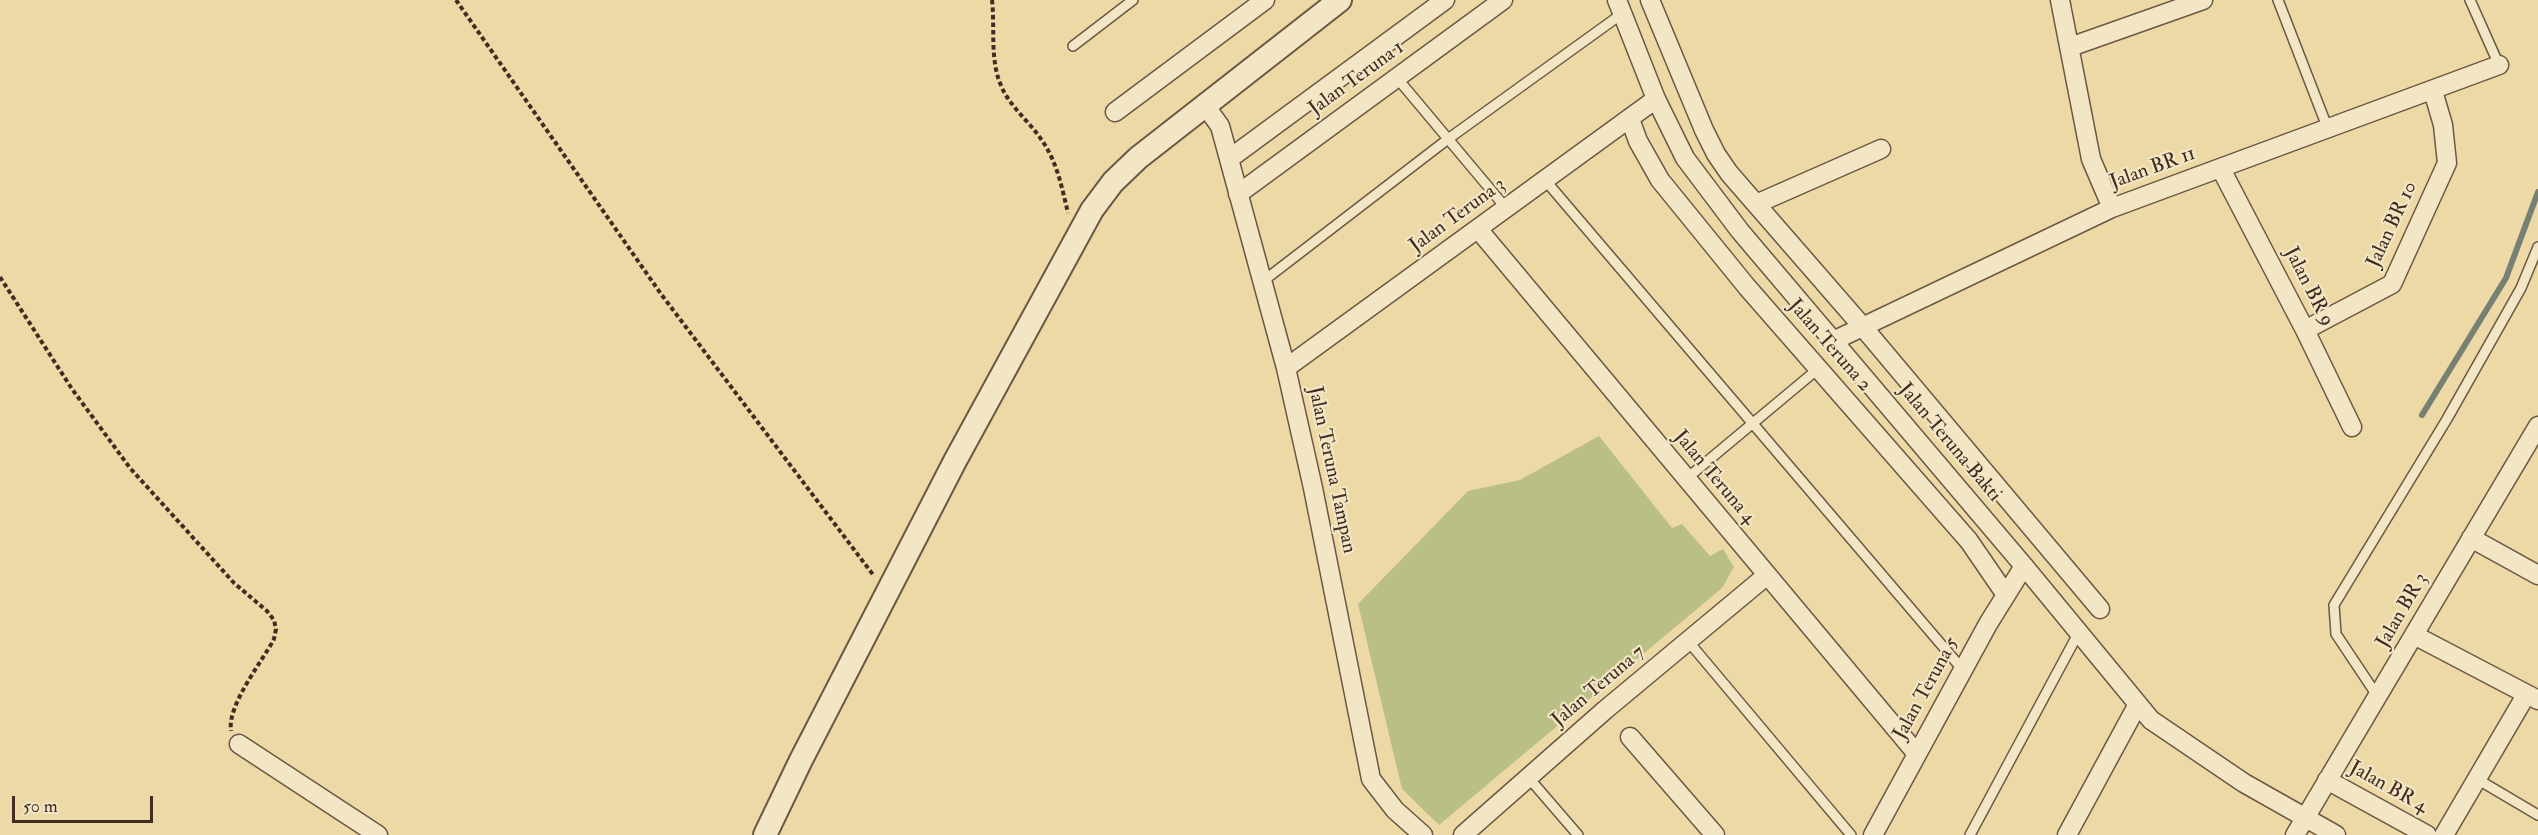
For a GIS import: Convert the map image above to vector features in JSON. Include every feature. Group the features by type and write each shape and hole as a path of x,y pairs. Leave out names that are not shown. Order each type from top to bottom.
{"street":[{"path":"1115,112 1265,0"},
{"path":"765,835 955,461 1092,210 1113,182 1138,158 1340,0"},
{"path":"1229,159 1445,0"},
{"name":"Jalan Teruna 1","path":"1238,194 1503,0"},
{"path":"1650,0 1716,154 2100,609"},
{"path":"2060,0 2091,159 2112,208"},
{"path":"2070,47 2203,0"},
{"name":"Jalan Teruna Bakti","path":"1620,6 1656,99 1685,158 1740,231 2024,566 2151,720 2244,783 2336,835"},
{"name":"Jalan BR 11","path":"1833,341 2112,208 2499,65"},
{"name":"Jalan BR 10","path":"2305,330 2392,284 2447,163 2443,125 2433,91"},
{"name":"Jalan Teruna 3","path":"1286,368 1656,99"},
{"name":"Jalan Teruna Tampan","path":"1204,105 1220,126 1286,368 1313,488 1371,779 1395,810 1423,835"},
{"name":"Jalan Teruna 2","path":"1630,118 1638,141 1660,180 1747,287 1969,541 2006,595"},
{"path":"1756,204 1881,148"},
{"name":"Jalan BR 9","path":"2221,169 2305,330 2352,427"},
{"name":"Jalan Teruna 4","path":"1478,229 1917,754"},
{"name":"Jalan BR 3","path":"2295,835 2538,426"},
{"path":"2471,538 2538,575"},
{"name":"Jalan Teruna 5","path":"1873,835 1963,670 2024,566"},
{"name":"Jalan Teruna 7","path":"1463,835 1528,777 1766,576"},
{"path":"2414,635 2532,698 2477,779 2444,835"},
{"path":"2067,835 2138,704"},
{"path":"1630,737 1715,835"},
{"path":"239,744 378,835"},
{"name":"Jalan BR 4","path":"2327,780 2427,835"}],"lane":[{"path":"1073,46 1133,0"},
{"path":"2278,0 2328,129"},
{"path":"2470,0 2499,65"},
{"path":"1262,282 1620,6"},
{"path":"1396,78 1506,208"},
{"path":"1545,180 1963,670"},
{"path":"2378,698 2336,634 2334,605 2447,419 2499,328 2521,288 2538,247"},
{"path":"1686,479 1819,368"},
{"path":"1970,835 2079,632"},
{"path":"1688,641 1851,835"},
{"path":"1528,777 1578,835"},
{"path":"2477,779 2538,815"}],"path":[{"path":"456,0 662,294 887,593"},
{"path":"992,0 994,52 1000,84 1008,99 1041,139 1052,157 1074,241"},
{"path":"0,277 72,389 130,468 234,583 267,611 274,620 276,629 274,639 231,717 232,734 239,744"}],"green space":[{"path":"1599,436 1672,528 1682,524 1710,556 1723,549 1734,567 1722,588 1439,825 1402,789 1358,604 1468,491 1520,480"}],"waterway":[{"path":"2422,415 2506,278 2538,192"}]}
